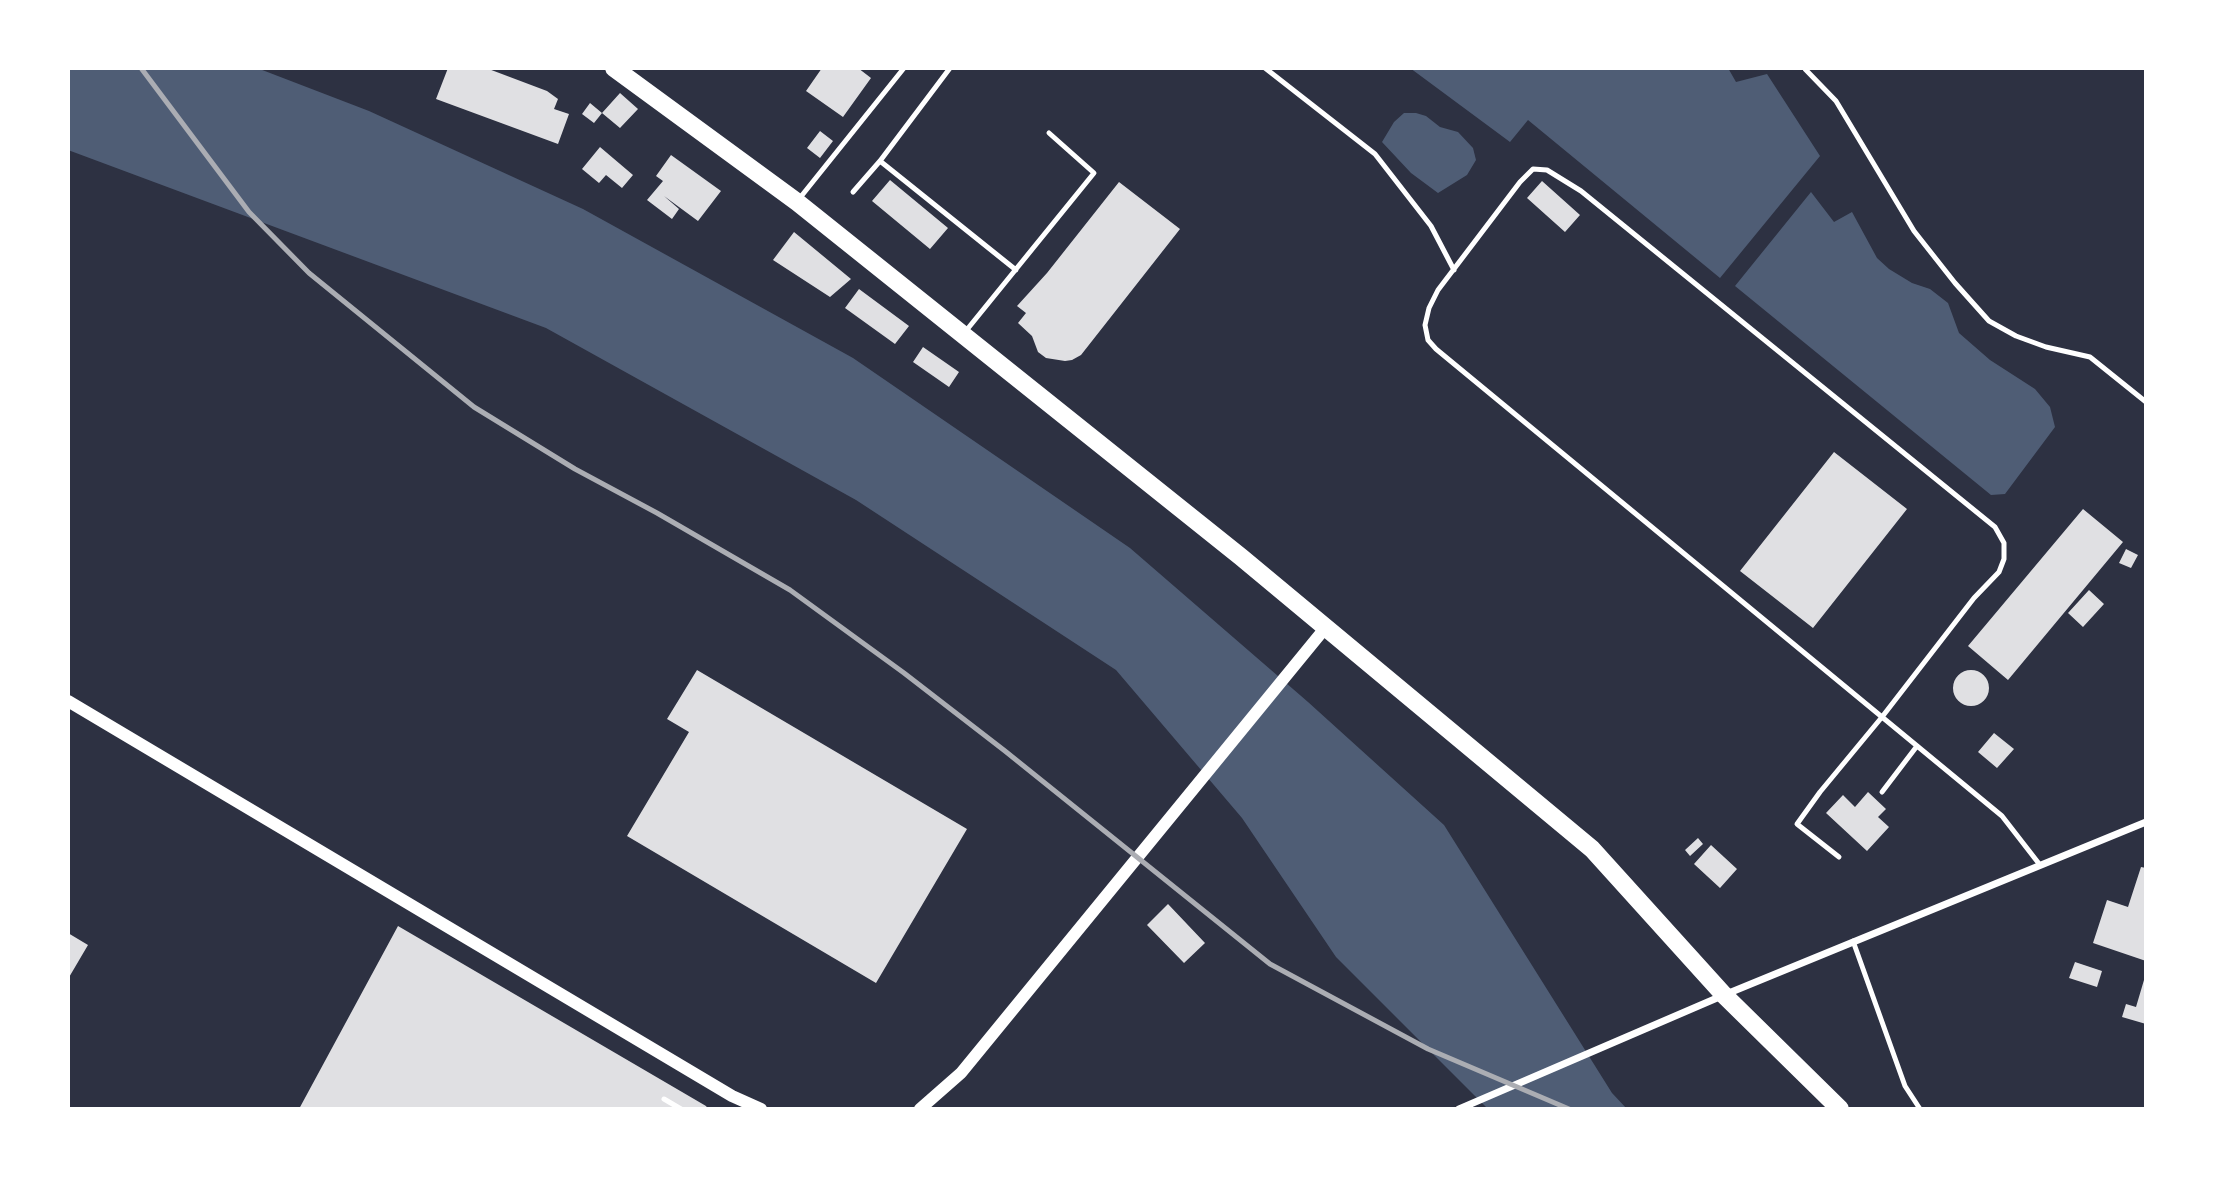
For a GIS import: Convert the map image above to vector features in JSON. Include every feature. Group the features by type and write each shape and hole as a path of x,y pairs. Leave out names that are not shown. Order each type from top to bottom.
{"highway":[{"path":"614,68 797,202 1326,627 1592,849 1724,995 1840,1109"}],"street":[{"path":"920,1109 961,1073 1326,627"},
{"path":"68,701 708,1082 761,1109"},
{"path":"1460,1109 1853,941 2146,822"}],"lane":[{"path":"797,202 904,68"},
{"path":"853,192 880,161 950,68"},
{"path":"1265,68 1375,154 1431,226 1454,270"},
{"path":"1805,69 1836,101 1914,231 1955,284 1989,321 2016,336 2046,347 2090,357 2146,402"},
{"path":"963,335 1094,173 1049,133"},
{"path":"880,161 1016,270"},
{"path":"1839,857 1797,824 1882,717 1975,598 1999,572 2004,559 2004,543 1996,527 1581,191 1547,170 1533,169 1520,181 1438,290 1429,308 1425,326 1428,340 1436,349 1882,717 1917,746 2002,816 2040,865"},
{"path":"1882,792 1917,746"},
{"path":"1853,941 1905,1086 1920,1109"},
{"path":"663,1099 681,1109"}],"water":[{"path":"68,68 257,68 369,111 583,209 853,358 1130,548 1308,702 1444,825 1612,1093 1627,1109 1488,1109 1336,957 1242,818 1116,670 856,500 546,328 68,150"},
{"path":"1410,68 1728,68 1736,82 1767,74 1820,156 1720,278 1528,120 1510,142"},
{"path":"1404,113 1426,116 1440,127 1458,132 1473,148 1476,160 1467,175 1438,193 1411,173 1382,142 1394,122"},
{"path":"1811,192 1834,222 1852,212 1877,258 1889,269 1912,283 1930,289 1948,303 1959,333 1990,360 2035,389 2050,407 2055,427 2005,494 1991,495 1735,286"}],"building":[{"path":"448,68 486,68 547,91 558,99 554,109 569,114 558,144 436,99"},
{"path":"822,68 858,68 871,78 843,117 806,91"},
{"path":"620,93 638,109 620,128 602,113"},
{"path":"590,103 602,113 594,123 582,114"},
{"path":"820,131 833,141 820,158 807,148"},
{"path":"600,147 633,175 622,188 606,175 599,183 582,169"},
{"path":"671,155 721,191 698,221 664,196 679,209 672,219 647,200 663,181 656,176"},
{"path":"890,180 948,228 930,249 872,201"},
{"path":"1542,181 1580,215 1565,232 1527,198"},
{"path":"1119,182 1180,229 1081,355 1065,361 1046,358 1038,352 1032,336 1018,323 1026,313 1017,306 1047,273"},
{"path":"794,232 851,279 830,297 773,260"},
{"path":"859,289 909,326 895,344 845,308"},
{"path":"923,347 959,372 949,387 913,362"},
{"path":"1834,452 1907,509 1813,628 1740,571"},
{"path":"2083,509 2123,542 2008,680 1968,646"},
{"path":"2126,549 2138,555 2131,568 2119,563"},
{"path":"2089,590 2104,604 2083,627 2068,613"},
{"path":"697,670 967,829 876,983 627,836 689,732 667,719"},
{"path":"1971,670 1983,676 1989,688 1983,700 1971,706 1959,700 1953,688 1959,676"},
{"path":"1994,733 2014,749 1997,768 1978,752"},
{"path":"1868,792 1886,809 1878,817 1889,827 1867,851 1826,813 1843,795 1855,807"},
{"path":"1698,838 1703,844 1690,856 1685,850"},
{"path":"1711,845 1737,869 1720,888 1694,864"},
{"path":"2141,867 2146,868 2146,961 2093,943 2107,900 2128,907"},
{"path":"1168,904 1205,943 1184,963 1147,925"},
{"path":"398,926 706,1106 708,1109 299,1109"},
{"path":"68,933 88,945 68,979"},
{"path":"2075,962 2102,971 2097,987 2069,978"},
{"path":"2144,980 2146,1024 2122,1017 2126,1004 2136,1007"}],"railway":[{"path":"141,68 249,212 309,273 474,407 575,469 790,590 1005,751 1270,964 1428,1049 1569,1109"}]}
